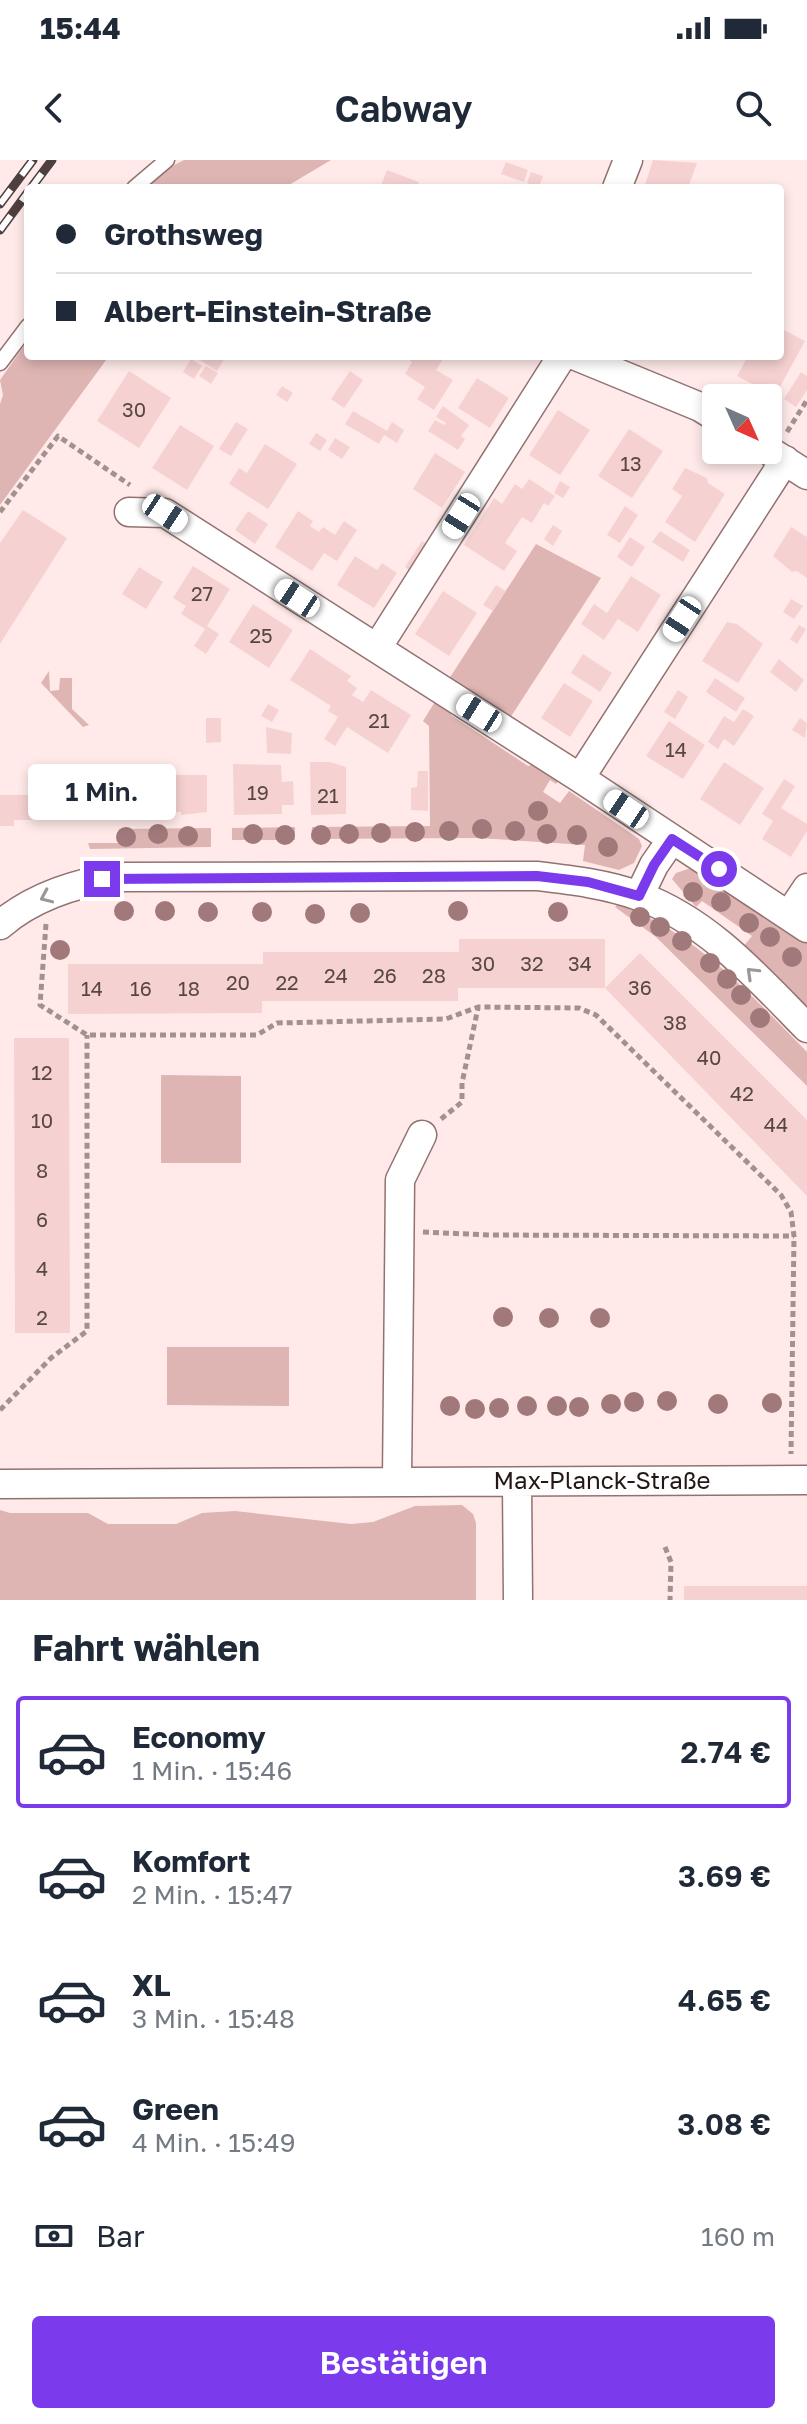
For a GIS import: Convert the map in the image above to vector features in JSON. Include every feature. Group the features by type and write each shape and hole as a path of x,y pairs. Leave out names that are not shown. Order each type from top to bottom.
{"street":[{"path":"619,184 628,160"},
{"path":"377,648 559,360"},
{"path":"586,360 702,408"},
{"path":"580,778 783,459"},
{"path":"129,512 165,513 580,778 798,922 807,888"},
{"path":"639,896 654,865 672,839"},
{"path":"0,925 14,913 48,895 85,882 119,877 537,876 588,882 639,896 681,916 710,935 807,1028"},
{"path":"397,1481 400,1180 422,1135"},
{"name":"Max-Planck-Straße","path":"0,1484 799,1480"},
{"path":"517,1482 518,1600"}],"lane":[{"path":"139,184 167,160"},
{"path":"0,363 24,331"}],"path":[{"path":"783,459 807,400"},
{"path":"0,512 58,436 116,473 165,513"},
{"path":"48,895 40,1005 87,1035 257,1035 277,1023 446,1019 478,1007 579,1008 596,1015 781,1195 791,1212 799,1480"},
{"path":"422,1135 462,1102 462,1083 478,1007"},
{"path":"0,1410 51,1358 87,1331 87,1035"},
{"path":"400,1231 489,1235 794,1236"},
{"path":"665,1547 671,1562 670,1600"}],"shaded area":[{"path":"184,160 331,160 291,184 148,184 161,172"},
{"path":"24,346 24,360 106,360 0,505 0,404 3,395 0,380"},
{"path":"536,544 601,578 508,721 447,682"},
{"path":"49,671 50,691 59,690 60,678 72,678 72,709 89,725 83,727 41,683"},
{"path":"438,697 450,704 451,715 528,766 539,763 560,778 556,784 550,780 543,792 560,803 569,791 639,839 642,846 634,863 619,870 583,861 585,845 478,838 311,839 312,827 430,826 429,726 423,721"},
{"path":"295,827 295,840 232,840 232,828"},
{"path":"211,828 211,847 90,849 88,843 118,843 119,829"},
{"path":"688,869 699,870 807,942 807,1012 742,948 752,936 702,901 696,907 672,879 676,873"},
{"path":"618,904 672,931 743,987 807,1052 807,1086 656,937 615,907"},
{"path":"161,1075 241,1076 241,1163 161,1163"},
{"path":"167,1347 289,1347 289,1406 167,1405"},
{"path":"462,1505 473,1514 476,1523 476,1600 0,1600 0,1510 10,1513 88,1513 108,1524 176,1524 202,1513 235,1511 351,1524 373,1522 415,1506"}],"building":[{"path":"653,160 697,163 689,184 645,184"},
{"path":"506,162 528,170 524,182 501,174"},
{"path":"387,170 419,182 418,184 382,184"},
{"path":"531,172 543,176 540,184 527,183"},
{"path":"784,330 805,341 782,384 752,384 737,376 746,360 784,360"},
{"path":"190,360 202,366 194,379 183,372"},
{"path":"200,360 224,360 217,371"},
{"path":"409,360 442,360 436,370 453,380 434,410 417,399 425,387 405,374 412,362"},
{"path":"206,366 218,373 211,384 199,376"},
{"path":"129,371 171,398 139,448 97,421"},
{"path":"350,371 363,380 344,408 331,399"},
{"path":"801,372 807,376 807,390 796,407 784,399"},
{"path":"477,378 509,398 490,428 458,408"},
{"path":"282,386 293,393 287,402 276,395"},
{"path":"443,406 469,425 461,436 465,439 458,450 428,431 435,420 444,425 446,423 436,417"},
{"path":"558,410 590,430 560,475 529,455"},
{"path":"353,411 387,431 392,422 404,430 397,443 384,435 379,444 345,424"},
{"path":"236,422 248,429 231,456 219,449"},
{"path":"180,425 214,446 187,490 152,468"},
{"path":"629,429 663,451 632,498 598,476"},
{"path":"316,433 327,440 320,451 309,444"},
{"path":"335,438 350,447 342,459 328,450"},
{"path":"265,444 297,464 268,509 229,484 239,468 247,473"},
{"path":"435,453 465,472 442,508 413,489"},
{"path":"685,468 707,478 708,483 725,494 695,542 665,522 682,496 672,489"},
{"path":"529,479 555,496 548,506 544,503 532,523 522,517 505,543 517,551 504,571 464,545 494,498 502,504 515,484 522,489"},
{"path":"560,481 570,487 563,498 554,493"},
{"path":"625,506 638,515 620,543 607,535"},
{"path":"23,510 67,538 0,644 0,543"},
{"path":"248,511 268,524 255,544 235,530"},
{"path":"298,511 313,521 310,526 319,532 323,527 335,535 344,521 357,530 337,561 324,553 312,571 275,547"},
{"path":"553,525 562,531 553,546 544,539"},
{"path":"791,527 807,537 807,578 797,571 792,572 773,556"},
{"path":"660,531 690,550 683,562 652,542"},
{"path":"630,537 645,547 632,567 617,557"},
{"path":"422,541 432,547 415,574 405,567"},
{"path":"355,556 377,570 382,563 397,573 374,608 337,585"},
{"path":"193,566 230,589 207,626 219,634 206,654 194,646 205,629 181,614 186,606 173,598"},
{"path":"139,567 163,582 146,609 122,594"},
{"path":"631,576 661,595 638,632 618,619 604,640 581,624 594,604 607,613"},
{"path":"496,585 506,591 493,611 483,605"},
{"path":"443,591 477,613 449,656 415,634"},
{"path":"791,599 803,606 794,619 783,612"},
{"path":"253,604 293,630 269,668 229,642"},
{"path":"727,622 737,624 763,644 738,683 702,661"},
{"path":"799,625 806,629 797,644 790,639"},
{"path":"310,649 351,676 347,681 357,688 352,695 363,702 371,690 411,715 388,753 347,727 335,746 324,739 338,717 328,711 331,706 290,680"},
{"path":"583,654 612,673 600,692 571,673"},
{"path":"779,659 804,680 796,692 770,672"},
{"path":"715,678 745,698 736,712 706,692"},
{"path":"564,683 593,701 570,737 541,718"},
{"path":"678,690 688,697 675,719 664,712"},
{"path":"268,704 279,710 272,722 261,716"},
{"path":"743,709 754,716 734,746 724,739 718,749 708,742 724,716 734,722"},
{"path":"206,718 221,718 221,742 206,743"},
{"path":"800,718 807,723 805,738 792,730"},
{"path":"669,721 705,745 683,779 646,756"},
{"path":"266,727 292,733 291,754 267,753"},
{"path":"310,762 330,762 346,767 346,814 311,815"},
{"path":"724,762 764,788 740,825 700,799"},
{"path":"233,764 281,765 282,782 293,781 294,805 282,805 282,814 234,815"},
{"path":"418,771 428,771 428,811 411,810 411,788 417,787"},
{"path":"168,775 207,775 207,812 181,815 181,812 169,812"},
{"path":"784,779 795,786 781,808 807,824 807,831 791,857 762,839 773,821 762,814"},
{"path":"0,795 35,795 35,820 14,820 14,826 0,826"},
{"path":"459,939 605,939 605,988 458,988 458,1001 262,1001 262,1013 68,1014 68,964 263,964 263,952 459,952"},
{"path":"640,953 807,1120 807,1196 605,988"},
{"path":"14,1038 69,1038 70,1333 15,1333"},
{"path":"684,1586 807,1586 807,1600 684,1600"}],"railway":[{"path":"0,204 33,160"},
{"path":"34,184 52,160"},
{"path":"0,230 24,197"}],"route":[{"path":"102,879 537,876 588,882 639,896 654,865 672,839 719,869"}]}
